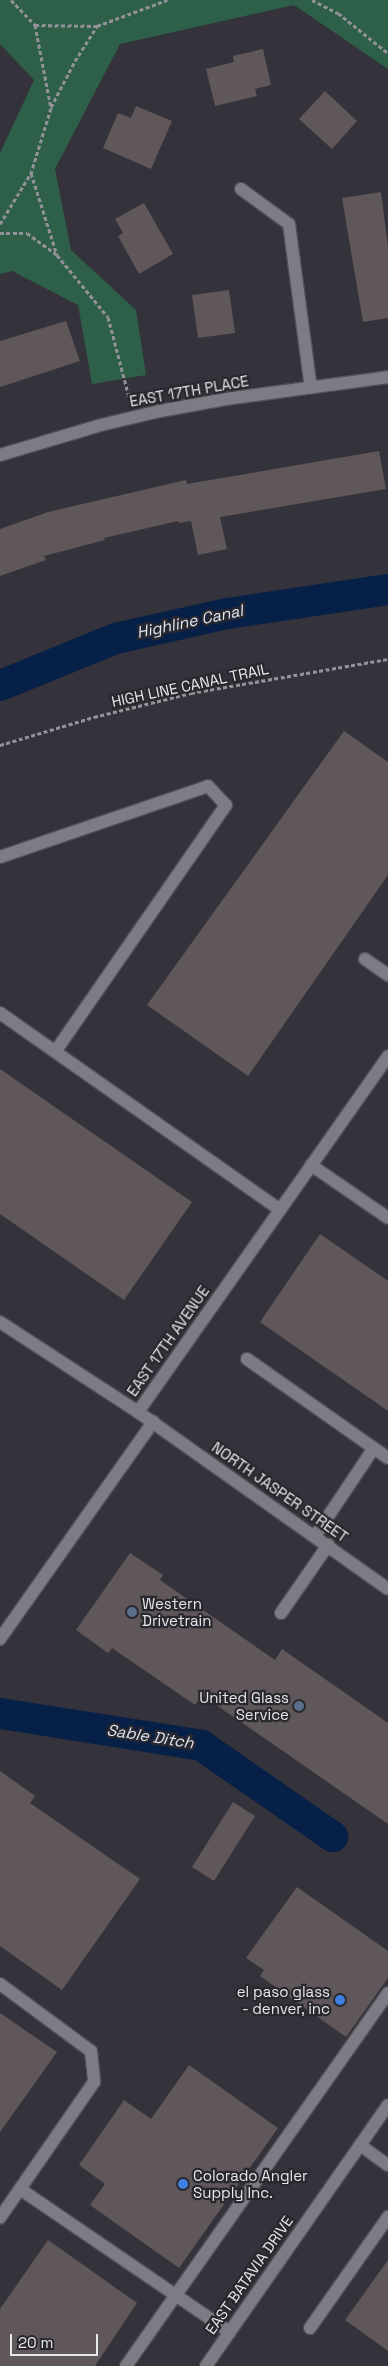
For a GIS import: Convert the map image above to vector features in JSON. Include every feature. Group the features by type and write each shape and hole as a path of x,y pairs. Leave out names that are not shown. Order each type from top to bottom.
{"street":[{"path":"241,190 289,224 312,388"},
{"name":"EAST 17TH PLACE","path":"0,455 134,417 226,399 388,377"},
{"path":"0,857 208,786 226,805 55,1052"},
{"path":"365,959 388,975"},
{"path":"0,1013 280,1210"},
{"name":"EAST 17TH AVENUE","path":"153,1422 138,1412 388,1056"},
{"path":"312,1165 388,1218"},
{"path":"0,1322 138,1412"},
{"path":"247,1359 388,1458"},
{"path":"0,1639 153,1422"},
{"name":"NORTH JASPER STREET","path":"153,1422 388,1588"},
{"path":"315,1536 374,1448"},
{"path":"281,1613 328,1545"},
{"path":"0,1984 91,2051 94,2082 0,2218"},
{"path":"126,2366 388,1993"},
{"name":"EAST BATAVIA DRIVE","path":"206,2366 388,2105"},
{"path":"360,2145 388,2165"},
{"path":"20,2189 230,2332"},
{"path":"310,2328 388,2218"}],"path":[{"path":"11,0 35,25 51,108"},
{"path":"35,25 97,26 168,0"},
{"path":"312,0 338,13 388,53"},
{"path":"0,224 31,173 51,108 75,61 97,26"},
{"path":"31,173 57,256"},
{"path":"0,233 27,233 57,256 108,317 134,417"},
{"name":"HIGH LINE CANAL TRAIL","path":"0,745 94,716 191,694 388,659"}],"green space":[{"path":"0,0 388,0 388,69 294,5 120,44 55,169 71,250 136,310 146,375 92,384 78,305 12,271 0,274 0,153 34,80 0,44"}],"building":[{"path":"263,49 271,85 255,89 257,96 215,106 206,69 234,62 233,56"},
{"path":"325,91 357,121 332,149 299,119"},
{"path":"136,106 172,121 151,169 103,148 118,113 131,118"},
{"path":"381,192 388,247 388,318 363,322 342,198"},
{"path":"144,203 173,254 139,274 118,236 123,233 115,219"},
{"path":"229,290 235,333 198,338 192,295"},
{"path":"66,321 80,361 0,387 0,341"},
{"path":"379,451 386,489 220,517 227,549 198,555 191,521 179,523 178,521 104,538 105,540 44,556 46,560 0,576 0,529 48,512 186,480 187,484"},
{"path":"344,731 388,762 388,875 248,1076 147,1005"},
{"path":"0,1069 192,1202 124,1300 0,1214"},
{"path":"320,1234 388,1281 388,1411 260,1322"},
{"path":"130,1553 163,1575 160,1580 275,1660 282,1649 388,1723 388,1824 202,1695 195,1705 112,1648 108,1653 76,1630"},
{"path":"0,1771 35,1796 30,1803 140,1879 62,1990 0,1946"},
{"path":"233,1802 255,1816 214,1881 192,1867"},
{"path":"297,1887 388,1951 388,1978 346,2037 260,1976 264,1970 246,1958"},
{"path":"0,2013 57,2052 0,2132"},
{"path":"189,2065 278,2128 179,2268 90,2205 105,2184 79,2165 124,2100 151,2119"},
{"path":"48,2240 137,2303 95,2366 0,2366 0,2309"},
{"path":"388,2260 388,2351 345,2320"}],"waterway":[{"name":"Highline Canal","path":"0,685 115,638 227,613 388,589"},
{"name":"Sable Ditch","path":"0,1713 201,1745 332,1836"}],"place":[{"name":"Western Drivetrain","path":"132,1612"},
{"name":"United Glass Service","path":"299,1706"},
{"name":"el paso glass - denver, inc","path":"340,2000"},
{"name":"Colorado Angler Supply Inc.","path":"183,2184"}]}
